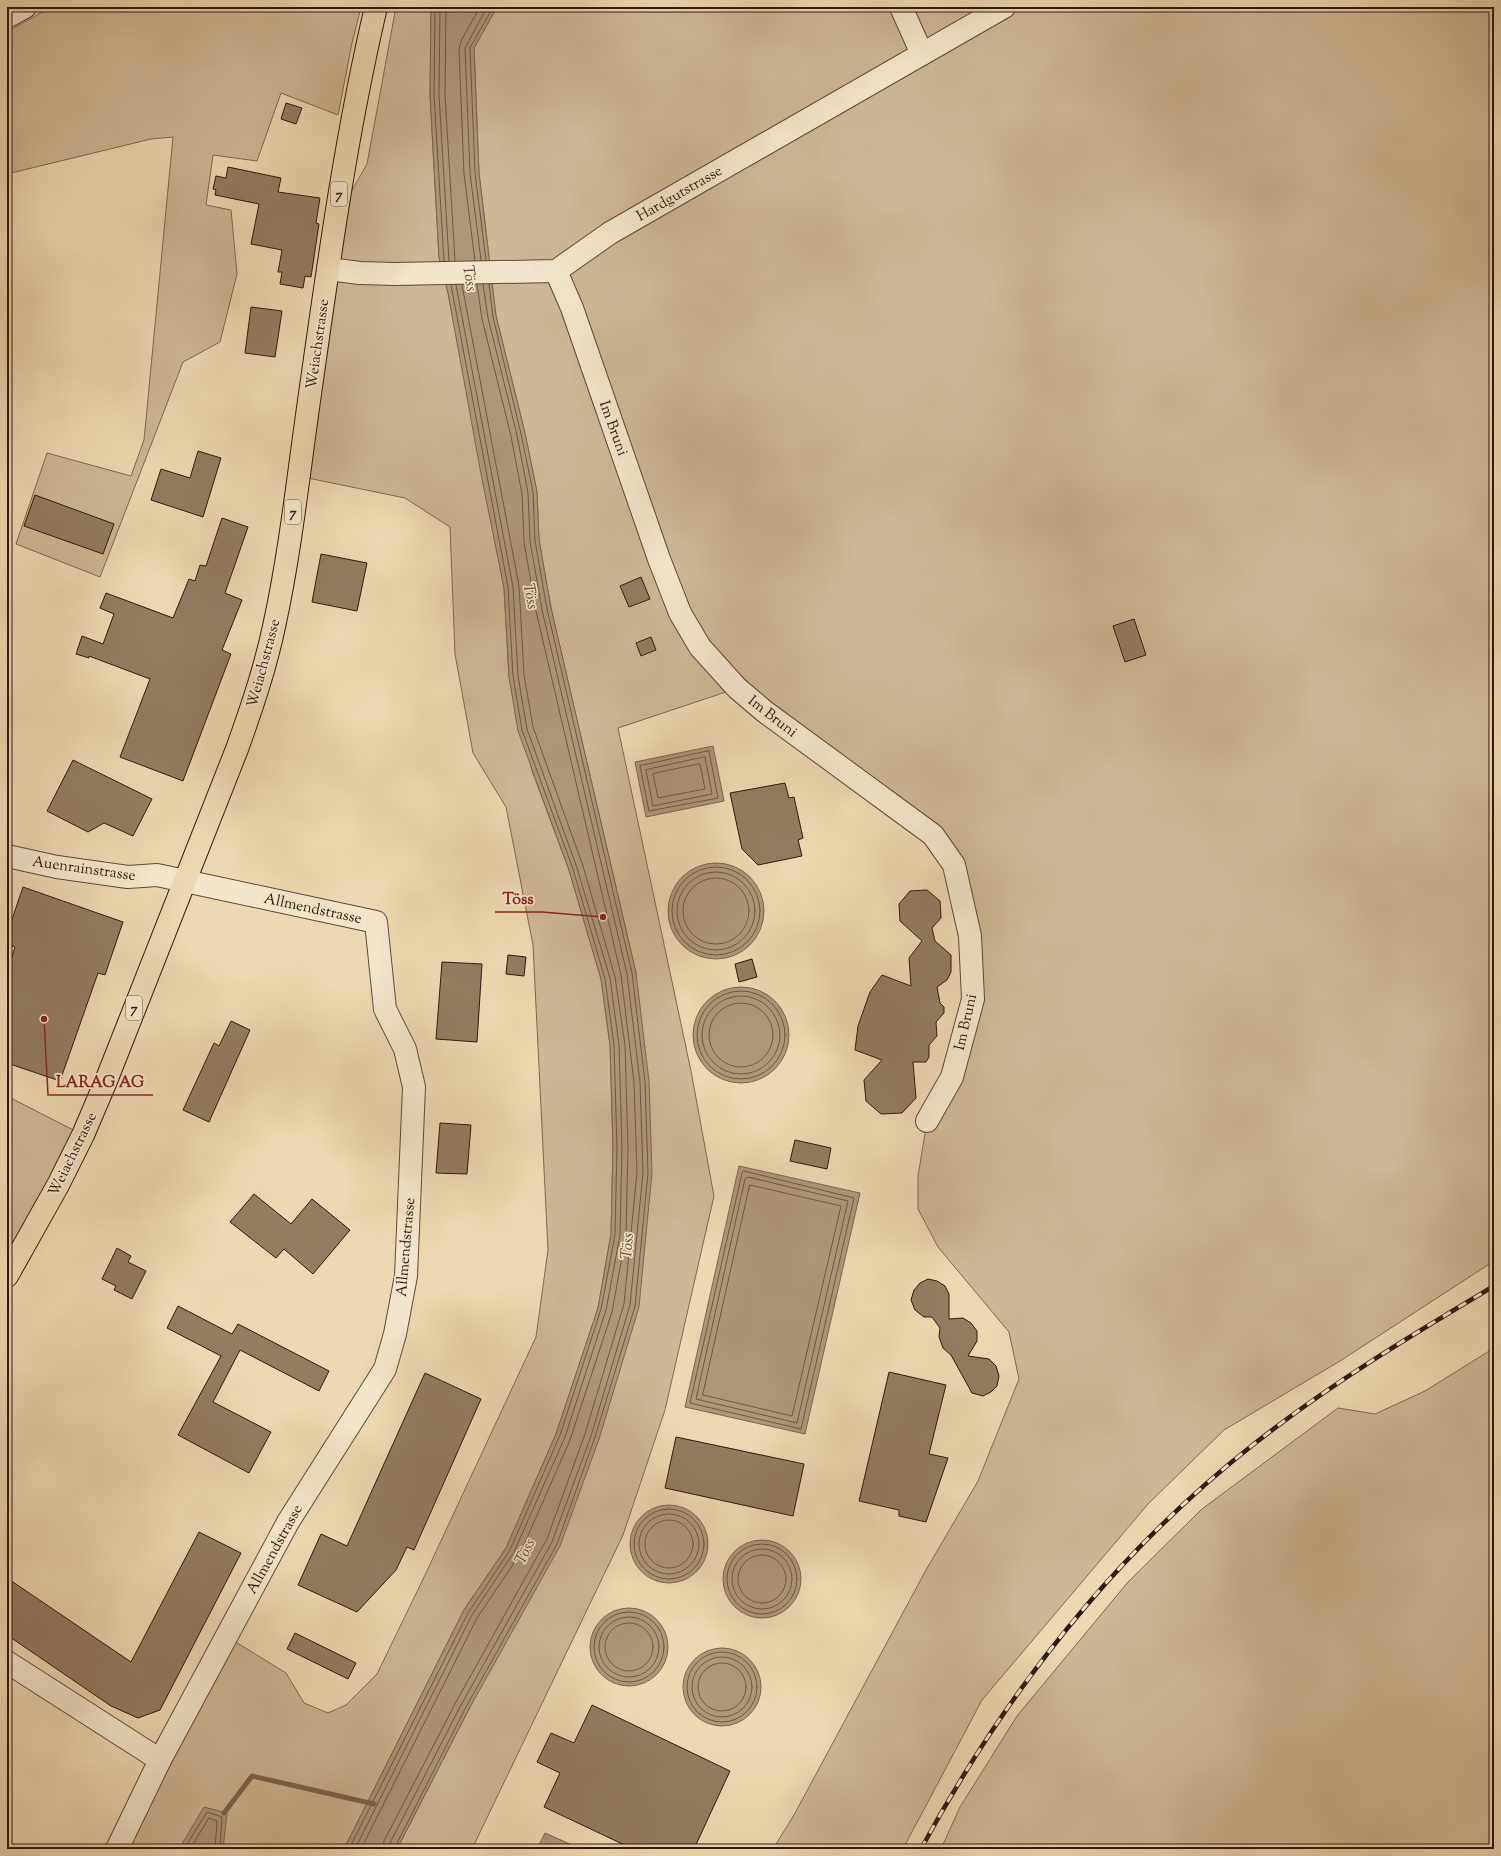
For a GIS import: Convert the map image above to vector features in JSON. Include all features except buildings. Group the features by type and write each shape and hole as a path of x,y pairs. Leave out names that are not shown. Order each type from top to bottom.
{"main road":[{"name":"Weiachstrasse","path":"7,1276 58,1185 83,1135 106,1081 257,695 275,622 288,548 351,119 376,7"}],"street":[{"path":"7,17 25,7"},
{"path":"901,7 922,54"},
{"name":"Hardgutstrasse","path":"556,271 610,233 1004,7"},
{"path":"328,269 360,273 401,274 531,273 556,271"},
{"name":"Im Bruni","path":"556,271 572,308 659,559 680,613 700,647 738,688 764,711 933,835 954,865 970,936 973,999 952,1077 927,1121"},
{"name":"Auenrainstrasse","path":"7,856 57,867 128,877 157,875 184,881"},
{"name":"Allmendstrasse","path":"117,1849 160,1760 288,1522 385,1369 395,1334 406,1276 414,1087 405,1049 385,1009 376,922 184,881"},
{"path":"9,1669 160,1760"}],"shaded area":[{"path":"51,7 361,7 352,43 338,115 281,93 257,161 213,155 206,205 231,210 237,274 220,342 183,362 100,577 16,544 47,453 131,476 144,440 173,137 151,139 7,174 7,32"},
{"path":"396,7 431,7 430,95 439,257 448,293 504,588 509,677 532,771 569,870 601,979 610,1045 613,1147 611,1234 598,1308 556,1434 506,1548 464,1610 344,1849 117,1849 234,1641 286,1673 304,1703 328,1713 346,1705 377,1674 426,1573 536,1337 548,1250 533,945 506,807 473,753 455,654 450,527 405,498 298,476 336,218 367,164"},
{"path":"497,7 1494,7 1494,1261 1340,1361 1224,1430 1148,1504 982,1700 903,1849 773,1849 794,1815 926,1570 978,1481 1019,1379 1009,1332 938,1247 918,1209 918,1176 927,1121 973,999 954,865 738,688 618,728 691,1071 714,1196 665,1410 623,1535 472,1849 397,1849 469,1709 599,1439 636,973 551,608 539,540 537,492 525,433 496,316 479,173 474,48"},
{"path":"7,1096 83,1135 7,1276"},
{"path":"1494,1348 1494,1849 941,1849 960,1807 1017,1716 1128,1582 1202,1509 1338,1408 1375,1414 1425,1391"}],"water":[{"path":"431,7 497,7 474,48 479,173 496,316 525,433 537,492 539,540 551,608 636,973 649,1081 652,1173 639,1307 599,1439 560,1546 469,1709 397,1849 344,1849 464,1610 506,1548 556,1434 598,1308 611,1234 613,1147 610,1045 601,979 569,870 518,731 509,677 504,588 481,474 448,293 439,257 430,95"},
{"path":"713,746 724,801 646,817 635,762"},
{"path":"716,863 734,867 750,877 760,893 764,911 760,929 750,945 734,955 716,959 698,955 682,945 672,929 668,911 672,893 682,877 698,867"},
{"path":"741,987 759,991 775,1001 785,1017 789,1035 785,1053 775,1069 759,1079 741,1083 723,1079 707,1069 697,1053 693,1035 697,1017 707,1001 723,991"},
{"path":"739,1166 860,1193 805,1434 685,1407"},
{"path":"669,1505 684,1508 697,1516 705,1529 708,1544 705,1559 697,1572 684,1580 669,1583 654,1580 641,1572 633,1559 630,1544 633,1529 641,1516 654,1508"},
{"path":"762,1540 777,1543 790,1551 798,1564 801,1579 798,1594 790,1607 777,1615 762,1618 747,1615 734,1607 726,1594 723,1579 726,1564 734,1551 747,1543"},
{"path":"629,1608 644,1611 657,1619 665,1632 668,1647 665,1662 657,1675 644,1683 629,1686 614,1683 601,1675 593,1662 590,1647 593,1632 601,1619 614,1611"},
{"path":"722,1648 737,1651 750,1659 758,1672 761,1687 758,1702 750,1715 737,1723 722,1726 707,1723 694,1715 686,1702 683,1687 686,1672 694,1659 707,1651"},
{"path":"204,1807 227,1813 223,1849 179,1849"},
{"path":"545,1833 581,1849 537,1849"}],"waterway":[{"path":"224,1813 252,1776 374,1804"}],"railway":[{"path":"921,1849 954,1791 989,1735 1027,1681 1067,1629 1110,1579 1155,1532 1203,1487 1254,1444 1283,1422 1372,1361 1494,1286"}],"place":[{"name":"Töss","path":"603,917"},
{"name":"LARAG AG","path":"44,1019"}]}
